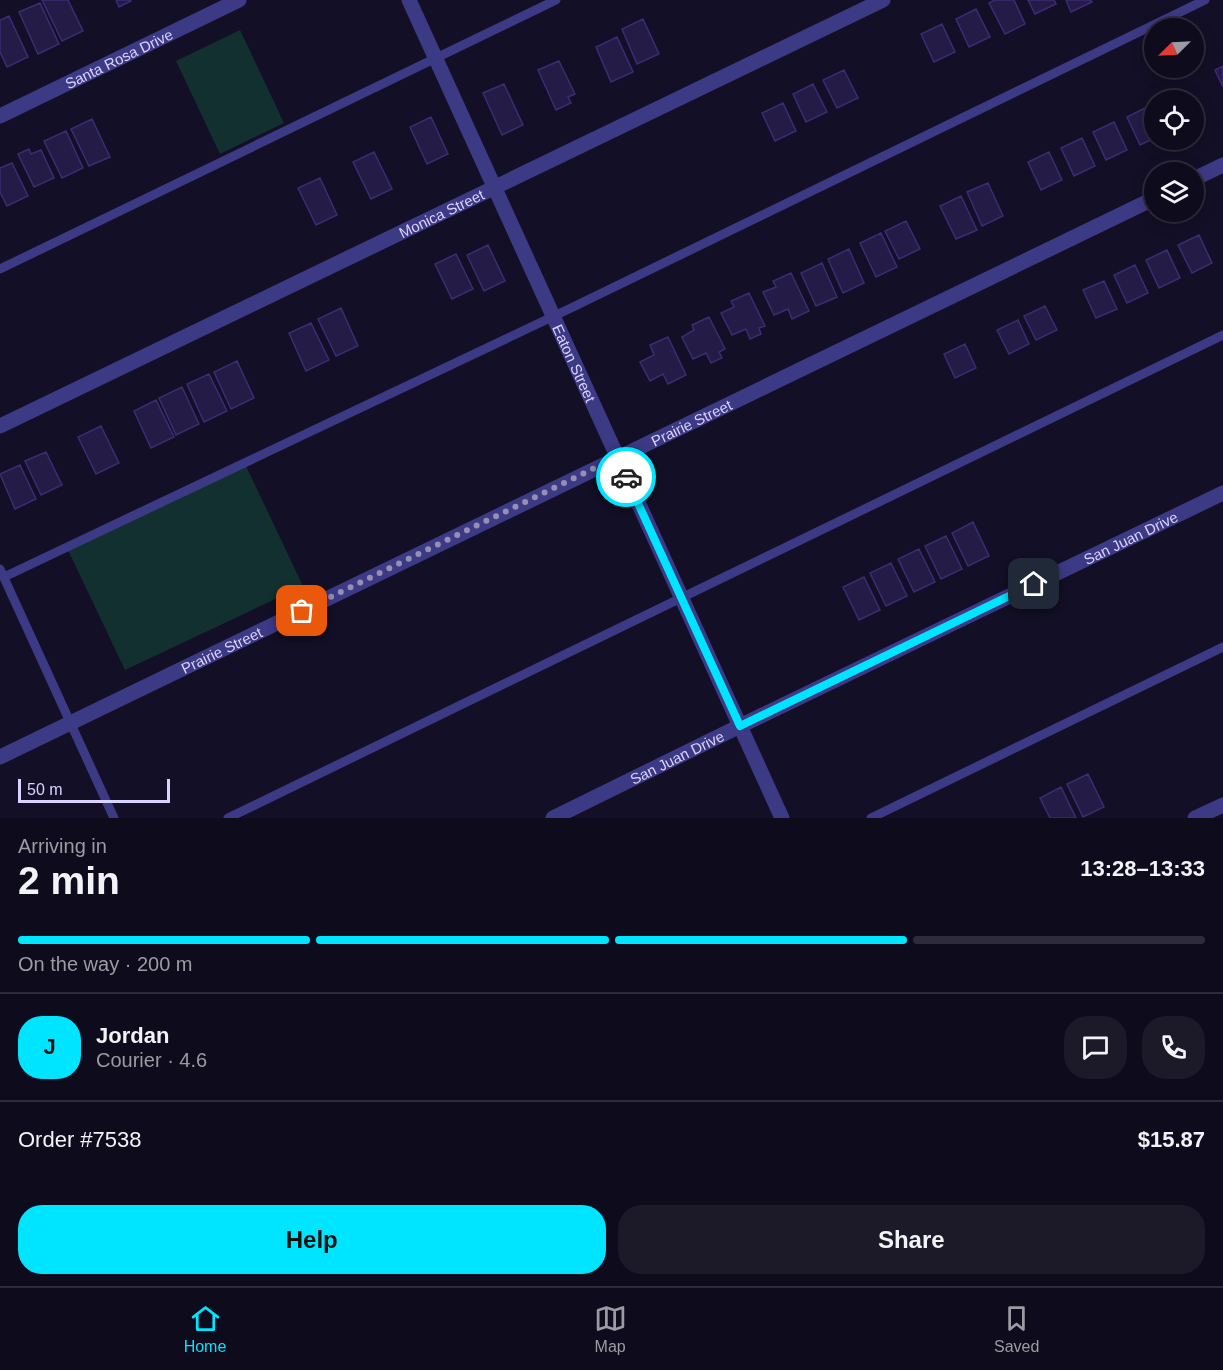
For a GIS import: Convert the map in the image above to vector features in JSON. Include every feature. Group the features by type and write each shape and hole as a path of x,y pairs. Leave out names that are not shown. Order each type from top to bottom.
{"street":[{"name":"Santa Rosa Drive","path":"0,116 239,0"},
{"name":"Eaton Street","path":"409,0 782,818"},
{"name":"Monica Street","path":"0,426 883,0"},
{"path":"1204,174 1223,165"},
{"name":"Prairie Street","path":"0,757 1144,203"},
{"name":"San Juan Drive","path":"553,818 1223,493"},
{"path":"1195,818 1223,805"}],"lane":[{"path":"0,269 556,0"},
{"path":"114,818 2,573 553,316 1205,0"},
{"path":"228,818 1223,335"},
{"path":"871,818 1223,647"}],"green space":[{"path":"240,30 284,123 220,154 176,61"},
{"path":"246,466 303,586 125,670 68,550"}],"building":[{"path":"42,0 68,0 83,31 62,41"},
{"path":"116,0 130,0 131,1 119,7"},
{"path":"995,0 1014,0 1025,24 1005,34 989,3"},
{"path":"1028,0 1054,0 1056,4 1035,14"},
{"path":"1066,0 1090,0 1092,2 1071,12"},
{"path":"40,3 59,44 38,54 19,12"},
{"path":"976,9 990,37 969,47 956,19"},
{"path":"9,16 28,57 7,67 0,52 0,20"},
{"path":"643,19 659,54 637,64 622,29"},
{"path":"942,24 955,52 934,62 921,34"},
{"path":"617,37 633,72 611,82 596,47"},
{"path":"559,61 575,94 568,97 571,103 556,110 538,70"},
{"path":"1223,66 1223,87 1215,70"},
{"path":"844,70 858,98 837,108 823,80"},
{"path":"504,84 523,125 502,135 483,93"},
{"path":"813,84 827,112 806,122 793,94"},
{"path":"783,103 796,131 775,141 762,113"},
{"path":"1144,108 1144,143 1140,145 1127,117"},
{"path":"431,117 448,154 427,164 410,127"},
{"path":"92,119 110,157 89,166 71,129"},
{"path":"1114,122 1127,150 1106,160 1093,132"},
{"path":"66,131 83,168 62,178 44,141"},
{"path":"1082,138 1095,166 1074,176 1061,148"},
{"path":"29,149 31,154 41,150 54,178 34,187 18,154"},
{"path":"374,152 392,189 371,199 353,162"},
{"path":"1049,152 1062,180 1041,190 1028,162"},
{"path":"12,163 28,196 7,206 0,192 0,168"},
{"path":"320,178 337,215 316,225 298,188"},
{"path":"988,183 1003,216 982,226 967,192"},
{"path":"961,196 977,230 956,239 940,206"},
{"path":"906,221 920,249 899,259 885,231"},
{"path":"881,233 897,267 876,277 860,243"},
{"path":"1199,235 1212,263 1192,273 1178,245"},
{"path":"488,245 505,281 484,291 467,255"},
{"path":"849,249 864,283 843,293 828,259"},
{"path":"1167,250 1180,278 1159,288 1146,260"},
{"path":"456,254 473,289 452,299 435,264"},
{"path":"822,263 837,297 816,306 801,273"},
{"path":"1135,265 1148,293 1127,303 1114,275"},
{"path":"791,273 809,311 792,319 788,309 774,315 763,292 776,287 773,281"},
{"path":"1104,281 1117,309 1096,318 1083,290"},
{"path":"749,293 765,326 759,328 761,334 750,339 746,329 732,335 721,313 734,307 731,301"},
{"path":"1045,306 1057,330 1036,340 1024,316"},
{"path":"341,308 358,346 336,356 318,319"},
{"path":"709,317 725,349 719,352 722,358 711,363 706,353 693,359 682,337 694,330 692,325"},
{"path":"1018,320 1029,344 1009,354 997,330"},
{"path":"311,323 329,360 306,371 289,333"},
{"path":"668,337 686,375 668,384 663,374 650,381 640,362 654,355 650,345"},
{"path":"965,344 976,368 955,378 944,354"},
{"path":"237,361 254,398 231,409 214,372"},
{"path":"209,374 227,411 204,422 187,384"},
{"path":"182,387 199,424 176,435 159,398"},
{"path":"156,400 174,437 151,448 134,411"},
{"path":"101,426 119,463 96,474 78,437"},
{"path":"46,452 62,485 41,495 25,461"},
{"path":"20,465 36,499 15,509 0,474"},
{"path":"973,522 989,556 968,566 952,533"},
{"path":"946,536 962,569 941,579 925,546"},
{"path":"919,549 935,582 914,592 898,559"},
{"path":"891,563 907,596 886,606 870,573"},
{"path":"864,577 880,610 859,620 843,587"},
{"path":"1088,774 1104,807 1083,817 1067,784"},
{"path":"1061,787 1076,818 1050,818 1040,798"}],"way so far":[{"path":"302,611 617,457 626,477"}],"route":[{"path":"626,477 740,726 1034,584"}]}
